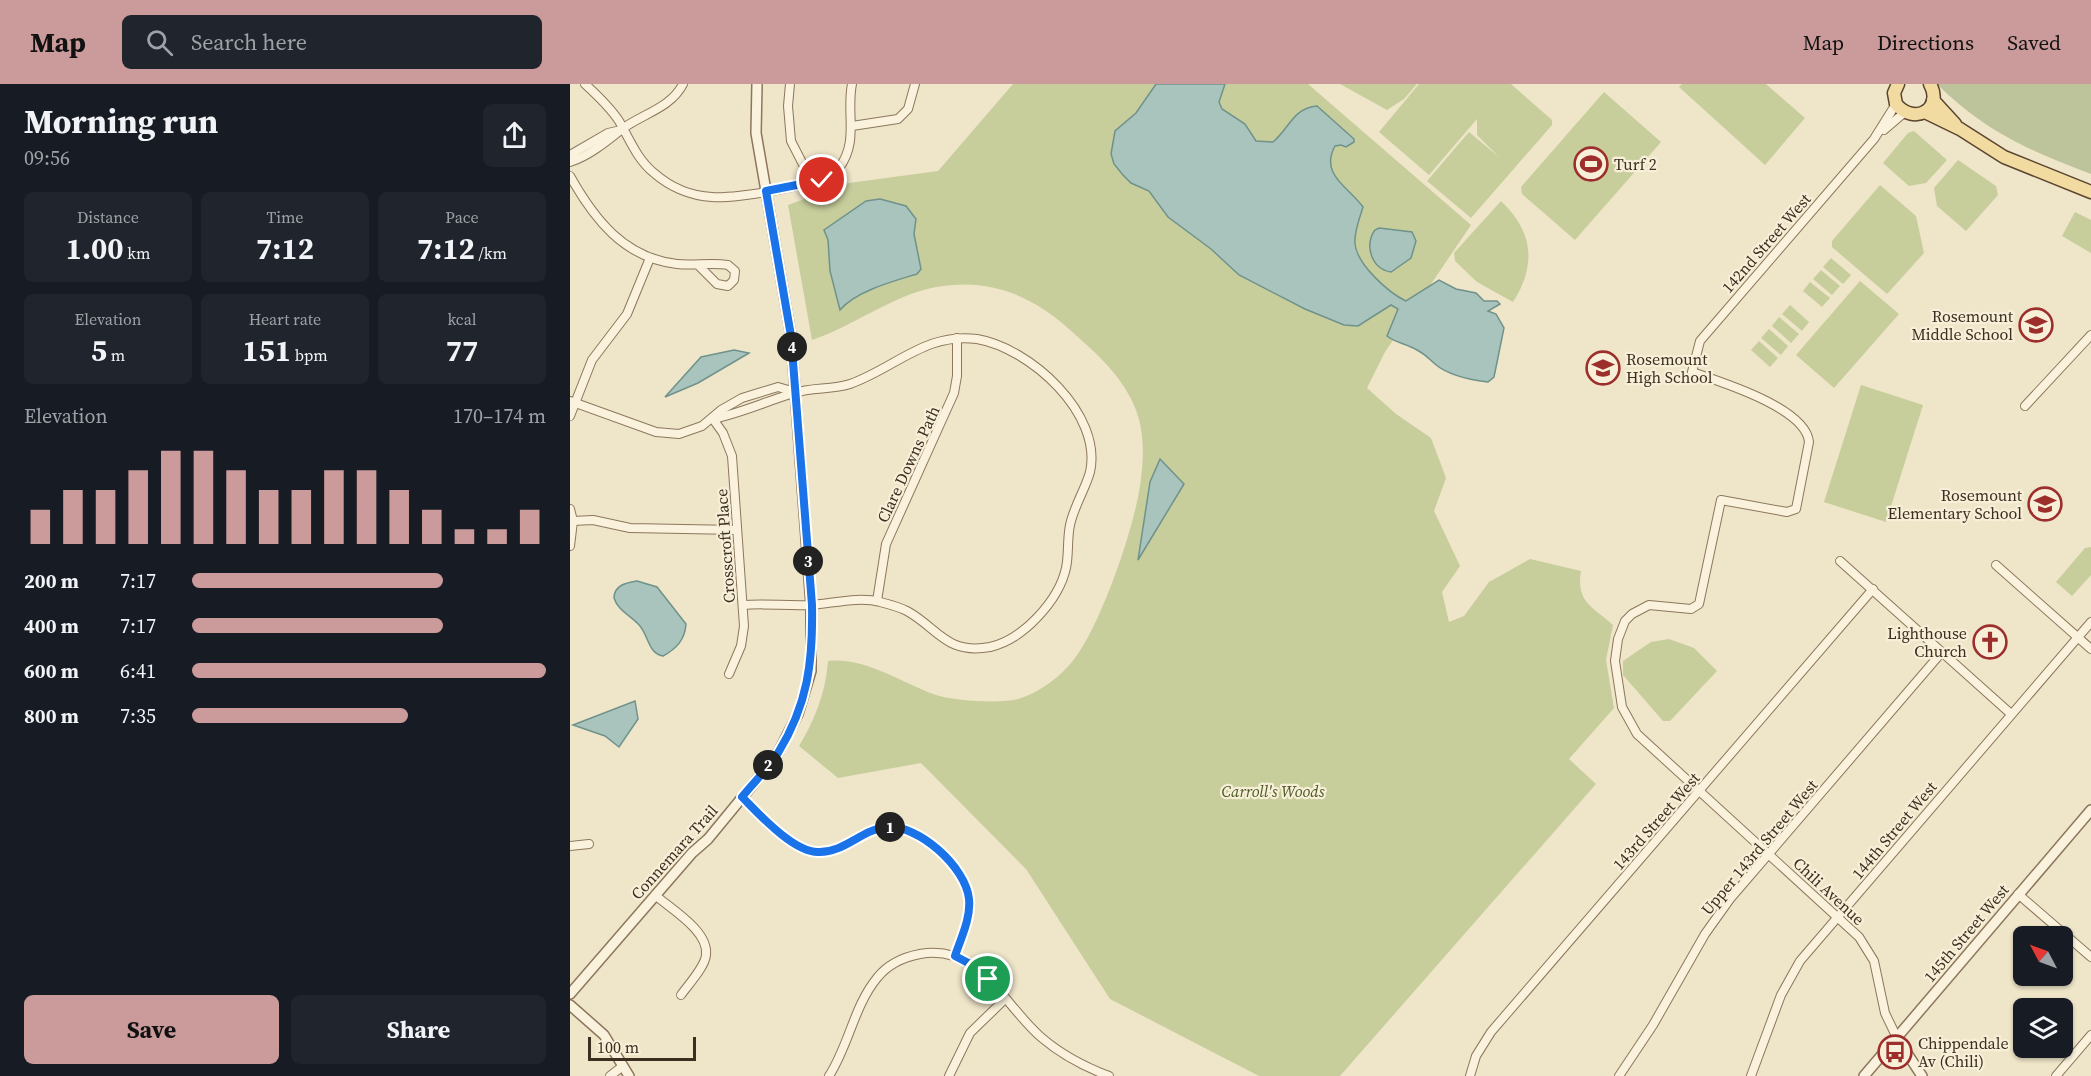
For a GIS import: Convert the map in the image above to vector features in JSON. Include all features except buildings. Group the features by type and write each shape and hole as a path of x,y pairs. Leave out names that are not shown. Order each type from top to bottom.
{"main road":[{"path":"1899,84 1894,93 1901,108 1916,115 1925,112 1933,100"},
{"path":"1930,84 1933,100 1960,129"},
{"path":"1925,112 1960,129 2004,157 2091,192"}],"street":[{"path":"585,84 607,106 642,161 676,188 712,197 766,191 812,182 828,177 838,169 850,142 852,84"},
{"path":"570,162 612,139 622,129 670,100 683,84"},
{"name":"Connemara Trail","path":"570,994 655,895 708,839 777,755 804,697 811,671 812,605 790,322 756,133 757,84"},
{"path":"790,84 788,106 791,141 812,182"},
{"path":"852,126 887,123 898,119 908,109 915,84"},
{"path":"1874,139 1901,108"},
{"path":"1874,139 1901,108"},
{"path":"570,155 608,133 622,129"},
{"name":"142nd Street West","path":"1692,372 1700,341 1706,333 1874,139"},
{"path":"570,176 589,208 608,231 626,245 650,258 699,267"},
{"path":"570,416 572,402 592,360 627,314 650,258"},
{"path":"2025,406 2054,373 2063,368 2091,335"},
{"path":"572,402 663,434 691,430 713,418 731,403 763,391 778,387 795,392 830,390 882,369 916,348 940,339 957,338 992,343 1012,352 1051,380 1081,414 1089,437 1090,472 1072,518 1061,582 1046,606 1022,630 1004,643 989,647 969,648 951,643 937,636 906,610 877,601 812,605 743,605"},
{"name":"Clare Downs Path","path":"877,601 886,544 954,393 957,376 957,338"},
{"name":"Chili Avenue","path":"1692,372 1743,390 1803,425 1808,433 1809,442 1796,509 1787,512 1721,500 1699,604 1691,609 1649,605 1632,614 1621,628 1615,662 1622,707 1636,734 1770,854 1859,938 1874,961 1880,977 1886,1013 1897,1038"},
{"name":"Crosscroft Place","path":"713,418 726,439 732,456 743,605 743,637 729,674"},
{"path":"570,509 573,521 570,546"},
{"path":"573,521 593,520 623,528 737,530"},
{"path":"1840,561 2011,714"},
{"path":"1996,565 2091,649"},
{"name":"143rd Street West","path":"1470,1076 1476,1056 1491,1032 1873,589"},
{"name":"144th Street West","path":"1751,1076 1786,984 1800,961 2091,622"},
{"name":"Upper 143rd Street West","path":"1619,1076 1653,1025 1705,934 1942,652"},
{"path":"742,797 797,846 817,852 841,848 861,835 888,827 913,831 957,868 968,890 969,913 955,956"},
{"name":"145th Street West","path":"1864,1076 2091,810"},
{"path":"570,846 589,844"},
{"path":"2018,894 2091,957"},
{"path":"655,895 697,931 705,946 706,957 681,995"},
{"path":"829,1076 843,1052 867,993 887,968 905,958 925,953 955,956 976,967 1041,1037 1086,1067 1109,1076"},
{"path":"949,1076 970,1033 1005,999"},
{"path":"570,1005 604,1035 629,1076"},
{"path":"2056,1076 2091,1035"},
{"path":"1897,1038 1921,1076"},
{"path":"610,1076 623,1066"}],"green space":[{"name":"Carroll's Woods","path":"1013,84 1308,84 1471,225 1385,352 1367,388 1396,414 1431,438 1446,478 1434,511 1460,566 1442,592 1449,622 1464,616 1489,582 1530,559 1581,571 1583,597 1592,608 1613,625 1606,660 1614,708 1569,759 1596,784 1340,1076 1259,1076 1110,999 1026,869 921,763 838,778 799,746 819,705 828,661 856,663 870,667 923,690 953,699 1006,701 1032,694 1041,689 1065,670 1087,639 1126,544 1142,470 1143,452 1139,418 1124,386 1108,366 1044,309 1016,295 986,286 953,285 915,293 812,340 788,205 849,183 938,171"},
{"path":"1340,84 1417,84 1404,99 1387,110"},
{"path":"1419,84 1511,84 1552,120 1552,125 1471,218 1427,181 1469,132 1499,157 1477,135 1477,119 1429,175 1379,132"},
{"path":"1682,84 1766,84 1805,118 1765,165 1679,87"},
{"path":"1937,84 2091,84 2091,174 2028,148 1990,127 1972,115"},
{"name":"Turf 2","path":"1604,92 1661,142 1575,240 1522,194 1521,187"},
{"path":"1914,131 1947,160 1926,183 1909,186 1883,163 1908,133"},
{"path":"1958,160 1996,186 1998,195 1966,231 1937,206 1934,188"},
{"path":"1880,185 1916,216 1924,253 1887,294 1832,247 1832,241"},
{"path":"1501,201 1520,225 1528,249 1526,275 1513,302 1477,282 1455,261 1454,253"},
{"path":"2075,212 2091,220 2091,253 2062,236"},
{"path":"1831,258 1851,275 1843,284 1823,267"},
{"path":"1821,270 1840,286 1832,295 1813,279"},
{"path":"1860,281 1899,314 1834,388 1796,355"},
{"path":"1810,282 1830,298 1822,307 1803,291"},
{"path":"1790,305 1809,322 1802,331 1782,314"},
{"path":"1779,317 1799,334 1791,343 1772,326"},
{"path":"1769,329 1788,346 1781,355 1761,338"},
{"path":"1759,341 1778,358 1770,367 1751,350"},
{"path":"1861,385 1923,405 1886,522 1824,502"},
{"path":"2091,547 2091,575 2072,596 2056,582 2085,548"},
{"path":"1669,639 1694,648 1717,671 1670,721 1663,721 1623,675 1623,661 1651,642"}],"water":[{"path":"1156,84 1225,84 1219,102 1222,109 1245,124 1256,141 1273,142 1297,115 1317,106 1354,139 1354,142 1346,147 1335,146 1331,156 1331,165 1338,180 1363,207 1355,239 1361,260 1374,277 1406,301 1439,280 1456,289 1476,293 1484,301 1497,301 1500,304 1488,311 1496,314 1504,328 1494,377 1488,382 1453,374 1420,352 1387,336 1398,309 1391,305 1358,326 1344,325 1305,309 1239,275 1211,249 1168,217 1149,191 1131,183 1123,175 1114,164 1111,154 1115,131 1136,113"},
{"path":"880,199 906,206 916,219 914,234 921,269 917,274 865,292 840,310 830,271 828,240 824,230 866,201"},
{"path":"1379,228 1412,232 1416,241 1411,258 1391,272 1379,266 1371,255 1370,242 1375,230"},
{"path":"734,350 749,353 698,383 665,397 701,357"},
{"path":"1160,459 1184,484 1138,560 1150,482"},
{"path":"637,581 657,587 686,624 684,635 679,643 663,656 654,652 643,630 616,603 614,598 618,587"},
{"path":"635,701 638,719 619,747 605,736 573,725"}],"place":[{"name":"Turf 2","path":"1591,164"},
{"name":"Rosemount Middle School","path":"2036,325"},
{"name":"Rosemount High School","path":"1603,368"},
{"name":"Rosemount Elementary School","path":"2045,504"},
{"name":"Lighthouse Church","path":"1990,642"},
{"name":"Chippendale Av (Chili)","path":"1895,1052"}],"route":[{"path":"822,180 766,191 790,322 812,605 812,650 811,671 798,714 777,755 742,797 797,846 806,850 831,851 841,848 861,835 888,827 913,831 952,864 964,878 970,907 955,956 976,967 988,979"}]}
